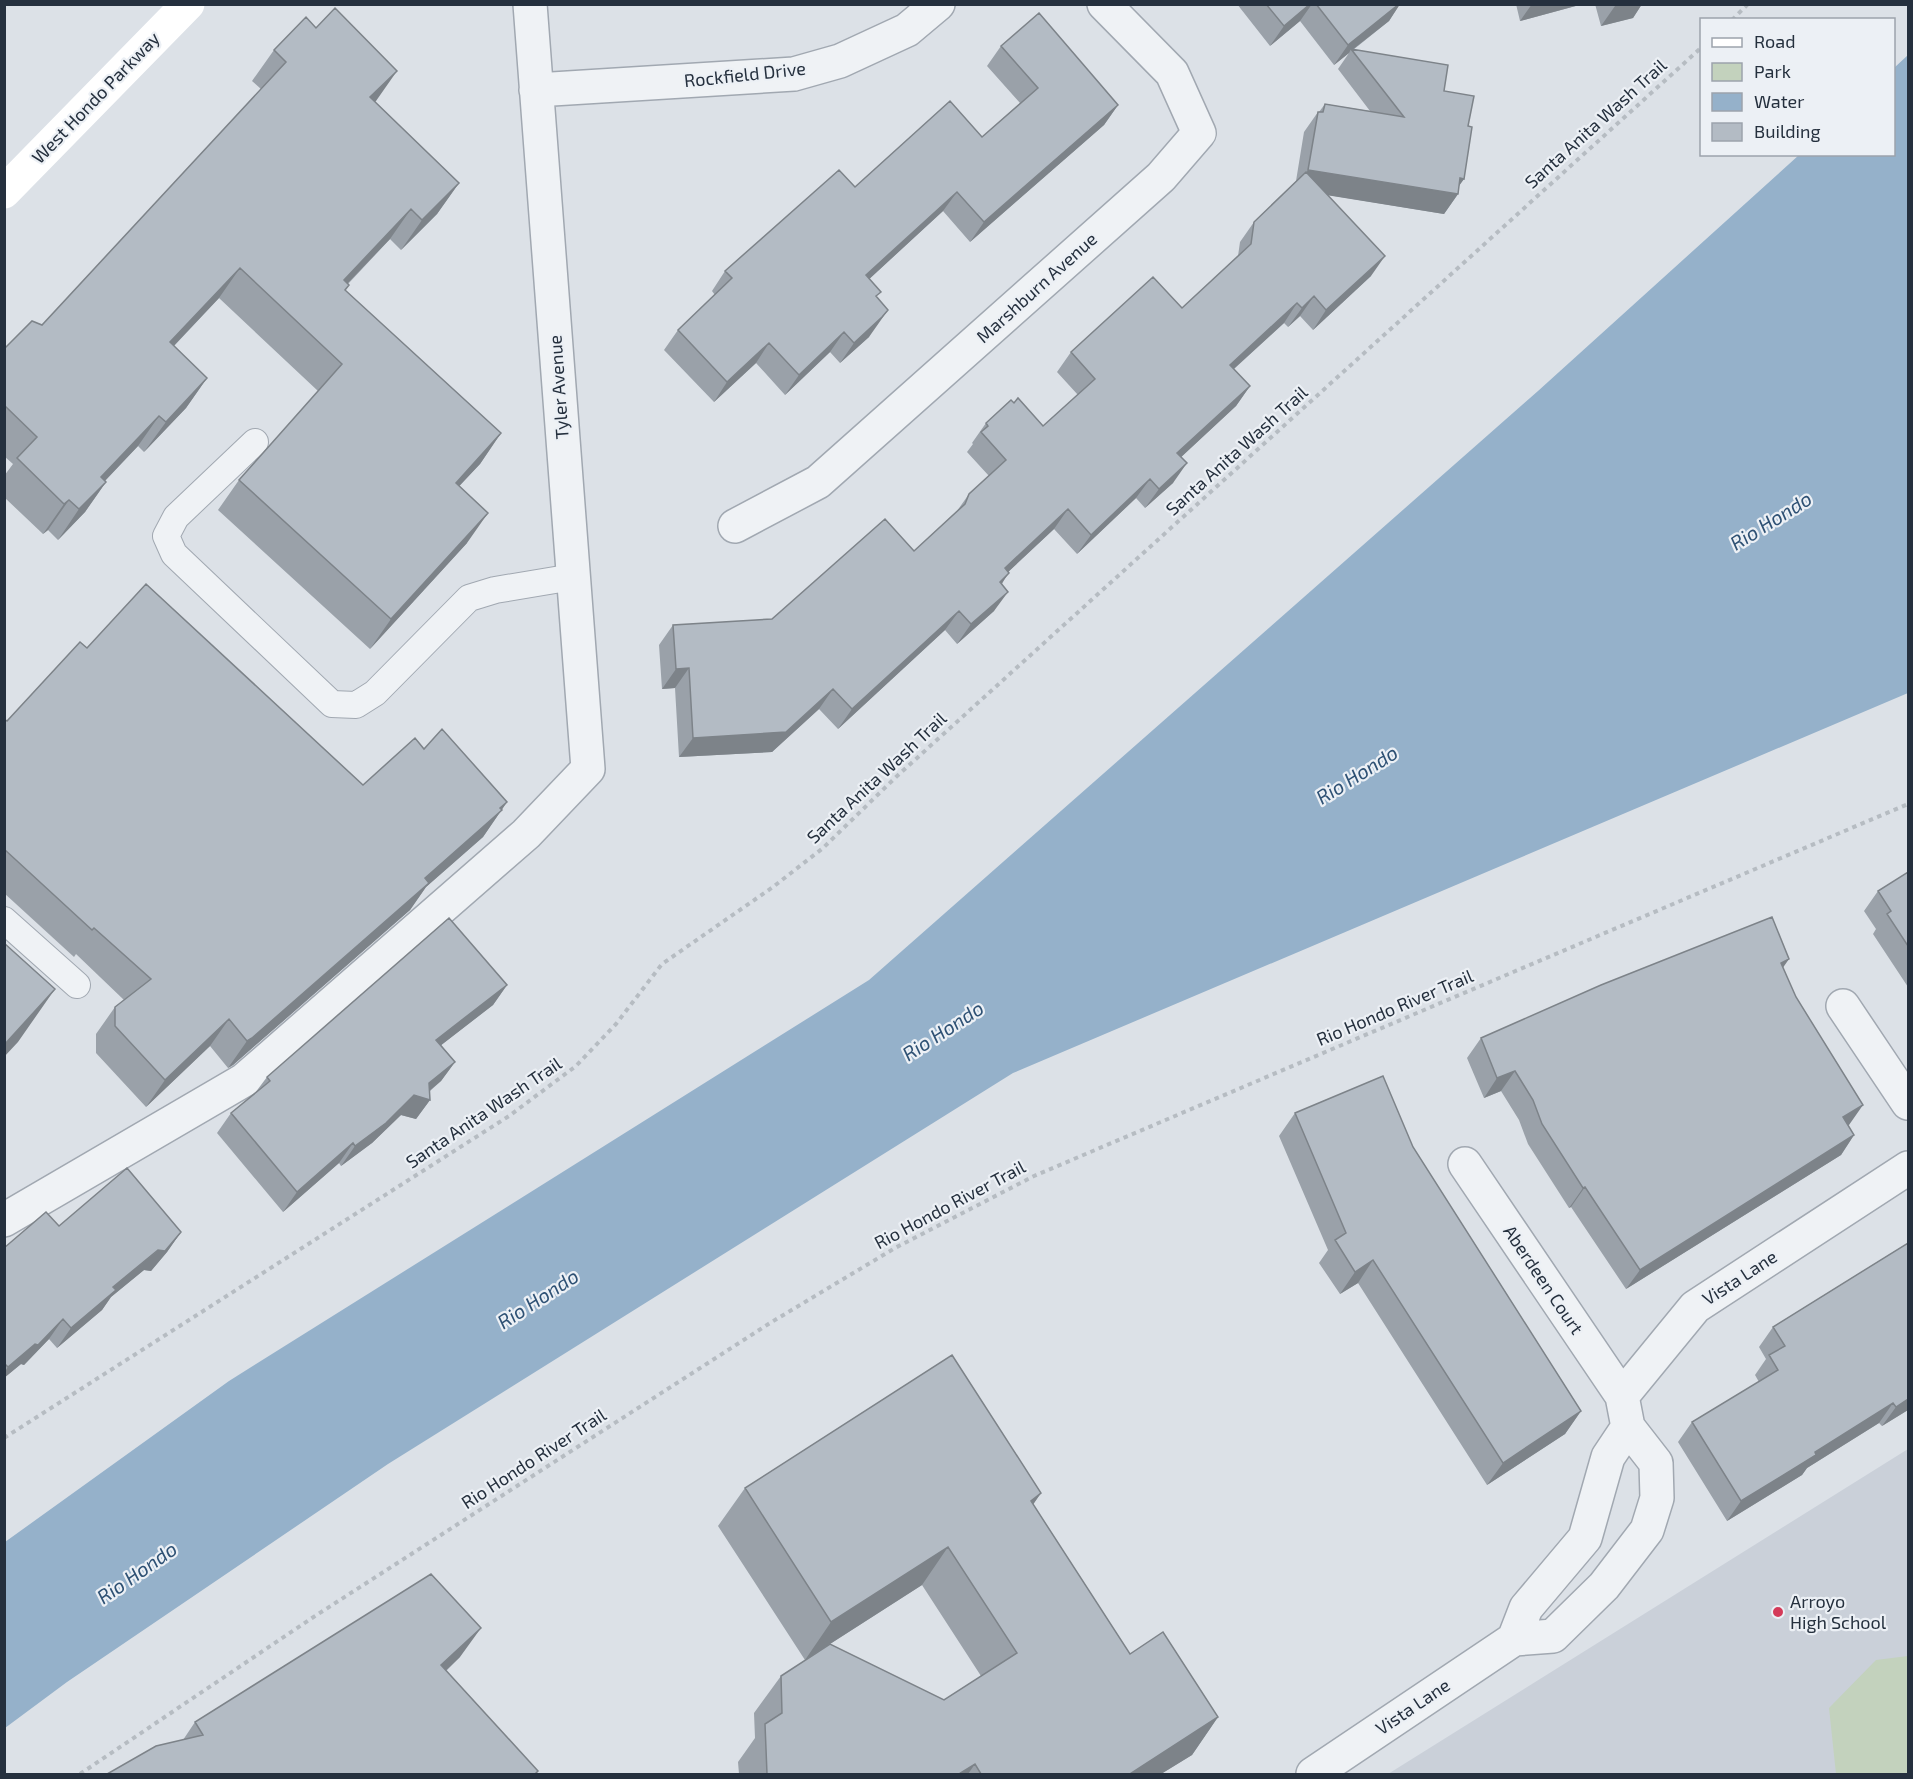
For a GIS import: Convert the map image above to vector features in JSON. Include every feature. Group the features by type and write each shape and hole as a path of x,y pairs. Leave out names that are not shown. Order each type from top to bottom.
{"street":[{"name":"West Hondo Parkway","path":"4,192 188,4"},
{"name":"Tyler Avenue","path":"4,1220 244,1080 526,834 588,769 530,4"},
{"name":"Rockfield Drive","path":"536,90 794,74 840,61 908,30 938,4"},
{"name":"Marshburn Avenue","path":"735,526 818,482 1161,177 1199,132 1172,73 1104,4"},
{"path":"1843,1006 1908,1103"},
{"name":"Aberdeen Court","path":"1465,1164 1625,1411"},
{"name":"Vista Lane","path":"1514,1639 1526,1608 1585,1538 1608,1457 1625,1411 1695,1307 1908,1168"},
{"name":"Vista Lane","path":"1313,1774 1514,1639 1553,1636 1604,1586 1647,1530 1657,1498 1656,1463 1625,1411"}],"lane":[{"path":"255,442 176,517 166,536 174,554 332,704 356,705 375,693 469,598 495,590 573,577"},
{"path":"4,920 76,985"}],"path":[{"path":"1734,18 1748,4"},
{"name":"Santa Anita Wash Trail","path":"4,1438 509,1116 562,1079 616,1024 647,980 663,964 773,887 823,848 905,769 1700,48"},
{"name":"Rio Hondo River Trail","path":"80,1774 312,1618 770,1323 895,1248 1034,1176 1908,804"}],"shaded area":[{"name":"Arroyo High School","path":"1908,1449 1908,1774 1388,1774"}],"green space":[{"path":"1908,1656 1908,1774 1836,1774 1829,1708 1876,1660"}],"water":[{"name":"Rio Hondo","path":"1908,55 1908,693 1013,1073 388,1464 67,1682 5,1728 5,1542 229,1381 869,980 1538,391 1798,156 1895,156 1895,67"}],"building":[{"path":"1266,4 1310,4 1284,26"},
{"path":"1316,4 1399,4 1348,45"},
{"path":"335,8 397,71 370,97 459,183 422,220 411,209 344,280 349,285 345,290 501,433 456,483 488,513 391,619 239,480 342,364 240,268 170,342 207,378 166,422 159,416 101,477 106,482 79,509 69,500 64,504 17,458 37,437 4,405 4,349 32,321 42,325 286,62 274,50 306,17 316,28"},
{"path":"1039,13 1118,105 984,222 957,192 866,275 881,292 876,296 888,310 854,343 844,332 799,375 769,343 727,382 678,330 732,278 725,271 839,170 855,187 950,101 982,137 1038,88 1001,46"},
{"path":"1351,49 1448,65 1444,91 1474,96 1468,126 1472,127 1464,179 1460,178 1458,194 1308,170 1318,112 1323,112 1325,104 1404,117"},
{"path":"1306,172 1385,256 1326,310 1314,296 1302,308 1297,303 1230,365 1250,386 1177,453 1187,463 1159,489 1150,479 1091,535 1068,509 1005,568 1009,573 1000,582 1008,592 971,624 959,611 852,709 833,689 786,732 693,738 689,668 676,669 673,625 772,619 885,519 914,551 965,504 969,494 1006,460 981,432 988,426 986,423 1011,400 1014,403 1018,398 1043,426 1095,379 1071,352 1153,277 1182,308 1251,244 1254,222"},
{"path":"146,584 363,785 415,738 424,749 442,729 507,802 500,808 502,810 425,878 429,883 252,1038 247,1041 229,1019 165,1080 115,1026 115,1007 151,979 94,928 92,930 4,849 4,719 7,721 80,642 87,648"},
{"path":"1908,872 1908,946 1887,914 1891,911 1878,891"},
{"path":"1772,917 1789,959 1781,963 1796,997 1863,1105 1843,1117 1854,1135 1640,1270 1542,1124 1533,1100 1515,1071 1497,1078 1481,1038 1601,985"},
{"path":"449,918 507,985 436,1040 455,1062 429,1083 430,1100 414,1095 386,1123 355,1146 353,1143 297,1192 231,1113 270,1081 267,1077"},
{"path":"4,943 55,989 4,1045"},
{"path":"1383,1076 1413,1147 1581,1411 1503,1463 1373,1260 1355,1272 1335,1240 1346,1233 1295,1113"},
{"path":"127,1168 181,1232 165,1251 158,1250 113,1287 116,1290 71,1328 63,1319 38,1345 35,1344 8,1367 4,1363 4,1248 46,1212 59,1226"},
{"path":"1908,1243 1908,1399 1896,1407 1893,1403 1815,1452 1816,1455 1741,1501 1692,1422 1778,1370 1769,1355 1785,1346 1773,1327"},
{"path":"952,1355 1041,1493 1031,1501 1130,1654 1163,1632 1218,1717 1130,1774 981,1774 975,1764 959,1774 767,1774 765,1724 782,1713 781,1676 830,1644 944,1700 1017,1653 948,1547 831,1622 745,1488"},
{"path":"431,1574 481,1628 441,1665 538,1771 535,1774 107,1774 156,1746 203,1735 195,1722"}],"place":[{"name":"Arroyo High School","path":"1778,1612"}]}
